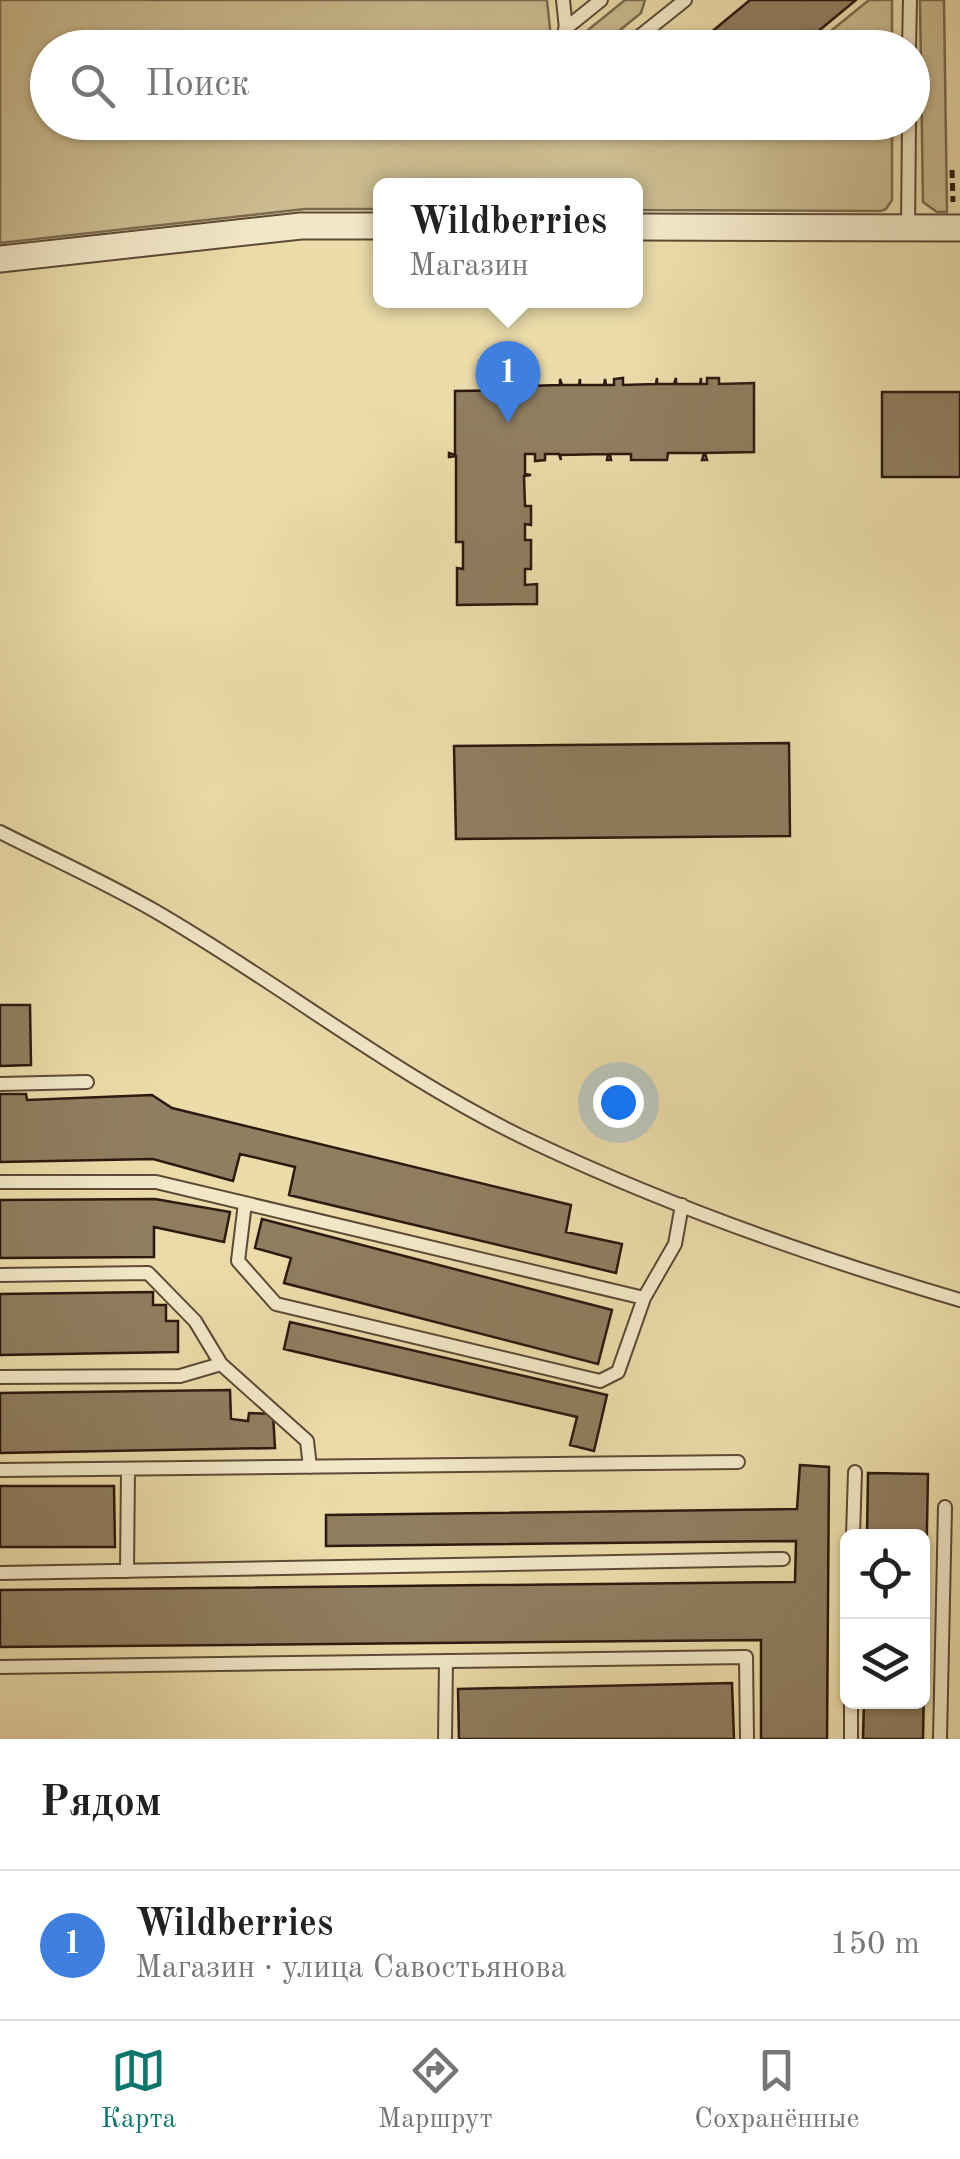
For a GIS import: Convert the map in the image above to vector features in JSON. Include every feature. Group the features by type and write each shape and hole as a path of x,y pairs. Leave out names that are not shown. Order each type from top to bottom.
{"street":[{"path":"0,259 301,226 373,226"},
{"path":"643,228 960,228"}],"lane":[{"path":"562,0 565,29"},
{"path":"565,29 601,0"},
{"path":"648,30 685,0"},
{"path":"909,30 910,0"},
{"path":"908,228 909,140"},
{"path":"0,832 154,910 404,1070 533,1142 682,1205 862,1271 960,1300"},
{"path":"0,1084 88,1082"},
{"path":"0,1182 156,1182 644,1298"},
{"path":"245,1203 238,1261 276,1304 600,1381 618,1372 644,1298 676,1244 682,1205"},
{"path":"0,1274 148,1273 195,1321 221,1364 307,1442 310,1467"},
{"path":"0,1378 180,1376 221,1364"},
{"path":"0,1470 738,1462"},
{"path":"126,1571 128,1469"},
{"path":"853,1529 855,1472"},
{"path":"940,1739 945,1508"},
{"path":"0,1573 784,1559"},
{"path":"0,1668 746,1657 747,1739"},
{"path":"445,1739 446,1661"},
{"path":"851,1709 851,1739"}],"shaded area":[{"path":"0,0 547,0 550,30 30,30 30,140 892,140 892,200 881,211 643,210 643,178 373,178 373,209 305,209 0,243"},
{"path":"625,0 645,0 641,13 620,30 588,30"},
{"path":"869,0 892,0 892,30 832,30"},
{"path":"920,0 944,0 947,212 937,212 923,202 922,140 930,140 930,30 920,30"}],"building":[{"path":"750,0 856,0 820,30 714,30"},
{"path":"623,378 623,385 656,384 657,378 657,384 674,384 676,378 676,384 700,384 701,378 701,384 707,384 707,378 719,378 719,384 754,383 754,452 705,453 707,460 702,460 704,453 668,453 667,460 631,460 631,454 610,454 611,460 607,460 608,454 560,455 561,460 559,454 545,454 545,460 535,461 535,454 525,454 525,474 531,475 524,476 525,506 531,506 531,525 525,524 525,540 531,540 531,569 525,569 525,585 537,584 537,604 457,605 457,568 463,569 463,542 456,542 456,456 449,457 449,453 455,455 455,391 527,390 527,386 560,385 560,379 562,385 579,385 580,379 580,385 604,385 605,379 606,385 614,385 614,379"},
{"path":"882,392 960,392 960,477 882,477"},
{"path":"789,743 790,836 456,839 454,746"},
{"path":"0,1005 30,1005 31,1065 0,1066"},
{"path":"0,1094 26,1094 27,1100 152,1095 172,1108 571,1205 566,1232 622,1244 616,1273 289,1195 295,1167 240,1154 233,1181 153,1159 0,1162"},
{"path":"155,1199 230,1212 224,1242 154,1227 154,1257 0,1258 0,1200"},
{"path":"262,1219 612,1310 598,1364 284,1283 291,1258 255,1248"},
{"path":"153,1292 153,1305 166,1305 166,1321 178,1321 178,1352 0,1355 0,1294"},
{"path":"290,1322 607,1395 594,1451 570,1445 577,1417 284,1349"},
{"path":"230,1390 231,1419 248,1421 249,1413 273,1414 275,1448 0,1453 0,1393"},
{"path":"800,1465 829,1467 827,1739 761,1739 761,1640 0,1647 0,1590 795,1582 796,1541 326,1546 326,1515 797,1509"},
{"path":"868,1473 928,1474 927,1529 867,1529"},
{"path":"0,1486 114,1486 115,1547 0,1547"},
{"path":"732,1683 734,1739 459,1739 458,1689"},
{"path":"864,1709 924,1709 923,1739 863,1739"}],"place":[{"name":"Wildberries","path":"508,423"}]}
